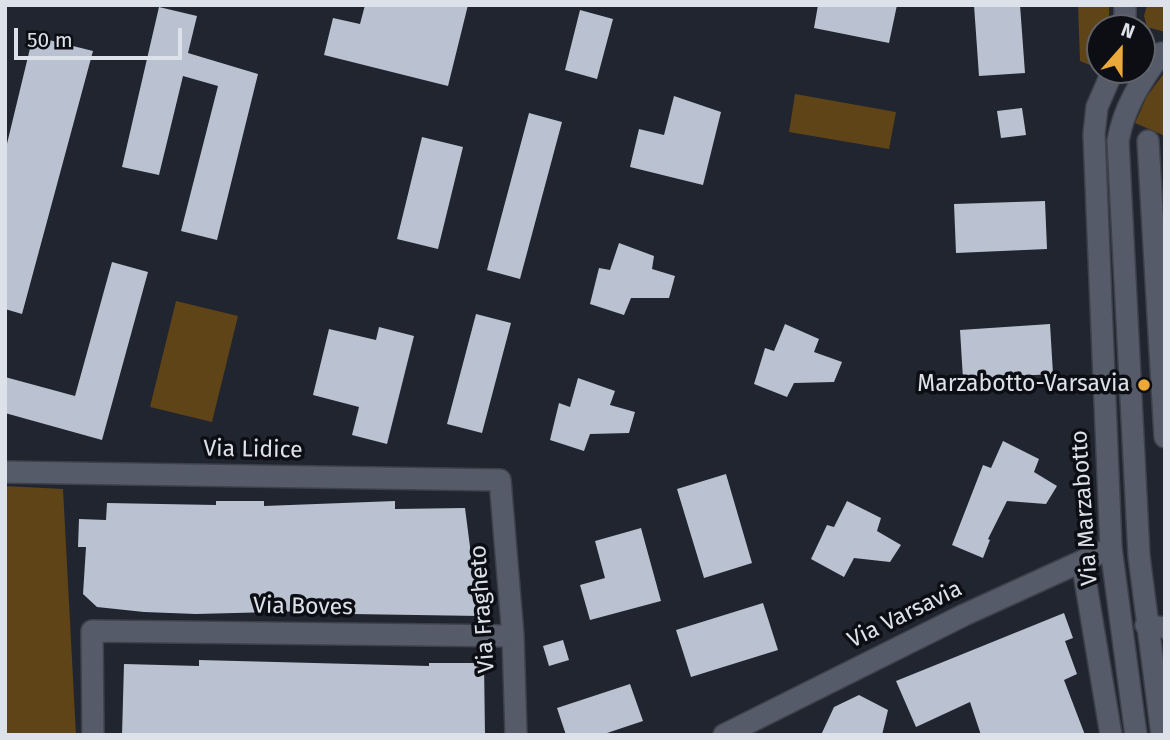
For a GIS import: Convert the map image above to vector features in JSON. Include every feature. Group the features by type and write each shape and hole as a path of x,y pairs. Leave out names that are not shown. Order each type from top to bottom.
{"street":[{"name":"Via Marzabotto","path":"1107,84 1097,107 1094,134 1111,548 1136,735"},
{"path":"1138,84 1122,115 1118,141 1139,556 1155,626 1162,735"},
{"path":"1148,141 1162,323 1165,437"},
{"path":"1127,323 1162,323"},
{"name":"Via Lidice","path":"5,472 500,480"},
{"name":"Via Fragheto","path":"500,480 513,636 516,735"},
{"name":"Via Varsavia","path":"724,735 964,615 1111,548"},
{"name":"Via Marzabotto","path":"1082,561 1111,735"},
{"name":"Via Boves","path":"93,735 92,631 513,636"}],"shaded area":[{"path":"1078,5 1109,5 1109,14 1086,14 1086,63 1080,61"},
{"path":"1147,5 1165,5 1165,32 1156,30 1156,14 1145,14"},
{"path":"1165,72 1165,136 1135,123 1147,96"},
{"path":"795,94 896,112 889,149 789,132"},
{"path":"176,301 238,316 212,422 150,407"},
{"path":"5,486 63,489 76,735 5,735"}],"building":[{"path":"365,5 468,5 448,86 324,55 333,18 360,24"},
{"path":"818,5 897,5 889,43 814,28"},
{"path":"974,5 1020,5 1025,73 979,76"},
{"path":"159,7 197,16 188,53 258,74 217,240 181,231 218,86 183,76 159,175 122,167"},
{"path":"580,10 613,19 597,79 565,70"},
{"path":"33,36 93,51 22,314 5,309 5,152"},
{"path":"674,96 721,112 703,185 630,167 639,129 664,135"},
{"path":"1022,108 1026,135 1001,138 997,111"},
{"path":"529,113 562,122 520,279 487,270"},
{"path":"422,137 463,147 438,249 397,239"},
{"path":"1045,201 1047,249 956,253 954,204"},
{"path":"619,243 654,256 652,269 675,276 669,298 631,298 624,315 590,304 599,268 610,270"},
{"path":"112,262 148,272 102,440 5,413 5,377 75,396"},
{"path":"476,314 511,323 482,433 447,424"},
{"path":"785,324 819,339 814,352 842,362 834,382 794,383 787,397 754,384 765,348 774,351"},
{"path":"1050,324 1053,374 963,379 960,330"},
{"path":"379,327 414,336 387,444 352,435 359,407 313,395 329,329 376,340"},
{"path":"578,378 615,391 610,405 635,412 629,433 590,434 584,451 550,440 559,403 570,407"},
{"path":"1003,441 1039,459 1034,472 1057,486 1046,504 1007,501 988,539 990,540 983,558 952,545 983,465 991,468"},
{"path":"726,474 752,563 704,578 677,489"},
{"path":"216,501 264,501 264,506 395,501 395,509 465,508 473,570 481,570 481,616 351,614 351,610 196,614 144,612 97,607 83,594 86,547 78,547 79,519 106,520 107,503 216,505"},
{"path":"847,501 881,518 877,531 901,545 890,562 854,558 844,577 811,559 827,525 834,527"},
{"path":"641,528 661,601 590,620 580,585 605,578 595,541"},
{"path":"763,603 778,650 691,677 676,630"},
{"path":"1064,613 1073,638 1065,641 1077,674 1064,680 1085,735 981,735 970,702 916,727 896,681"},
{"path":"563,640 569,660 549,666 543,646"},
{"path":"199,660 429,666 429,663 484,663 485,735 122,735 124,664 199,666"},
{"path":"630,684 643,721 601,735 566,735 557,708"},
{"path":"859,695 888,710 882,735 821,735 834,707"}],"place":[{"name":"Marzabotto-Varsavia","path":"1144,385"}]}
